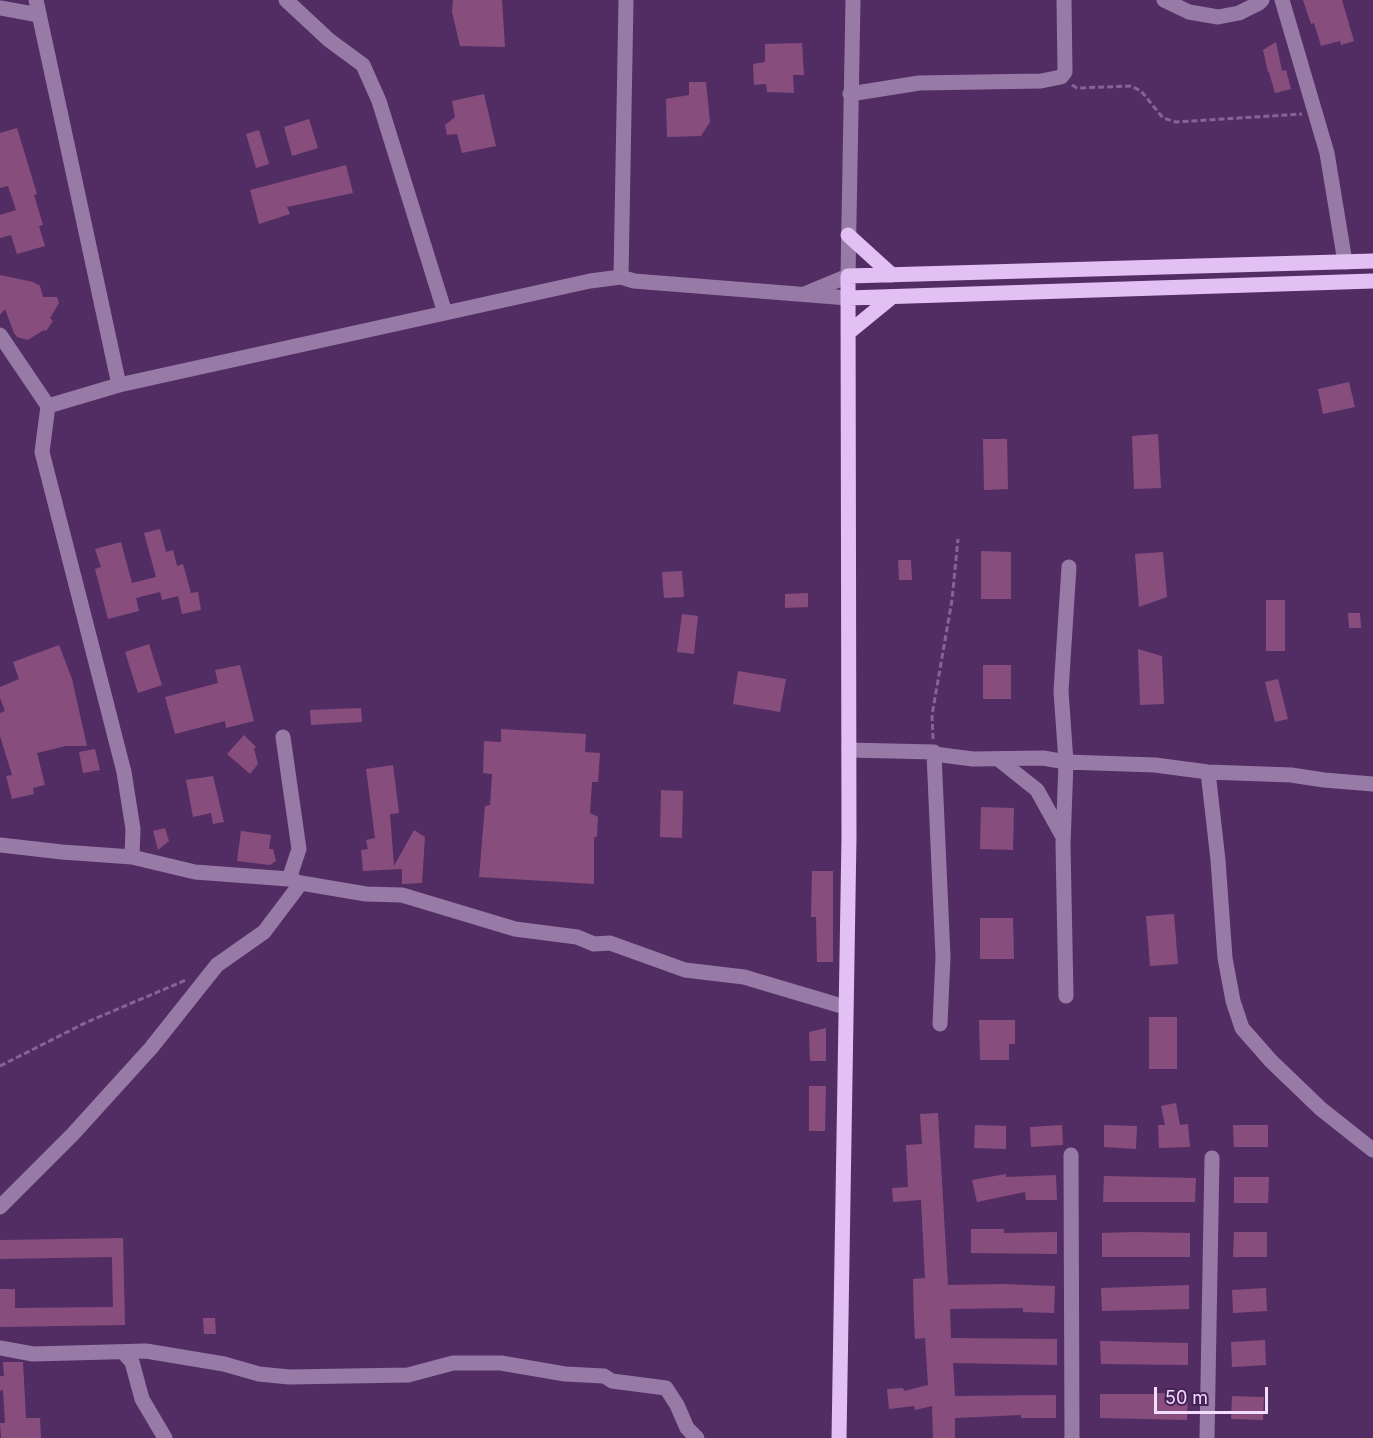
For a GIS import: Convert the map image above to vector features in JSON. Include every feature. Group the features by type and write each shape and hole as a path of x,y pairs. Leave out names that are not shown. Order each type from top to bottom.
{"main road":[{"path":"849,235 892,275"},
{"path":"839,1438 849,837 848,276 1373,261"},
{"path":"1234,266 1236,285"},
{"path":"848,298 1373,281"},
{"path":"848,333 891,297"}],"street":[{"path":"286,0 329,40 363,65 379,101 446,313"},
{"path":"621,277 626,0"},
{"path":"805,294 848,276 853,0"},
{"path":"850,94 919,83 1041,81 1061,76 1065,72 1064,0"},
{"path":"1164,0 1189,12 1218,17 1239,13 1262,0"},
{"path":"1282,0 1327,153 1345,262"},
{"path":"0,8 37,7 119,385"},
{"path":"48,406 119,385 590,281 621,277 634,281 848,298"},
{"path":"0,335 48,406 42,452 124,772 133,829 132,857"},
{"path":"1066,996 1063,837 1066,762 1061,691 1069,567"},
{"path":"0,1207 73,1134 151,1048 217,965 264,932 295,881 299,849 283,737"},
{"path":"849,750 934,753 972,759 1043,758 1066,762 1155,765 1208,772 1291,775 1373,784"},
{"path":"934,753 943,957 940,1024"},
{"path":"998,759 1037,790 1063,837"},
{"path":"1208,772 1218,860 1225,958 1233,1001 1242,1028 1271,1061 1321,1108 1373,1150"},
{"path":"0,845 132,857 195,872 295,881 366,894 402,895 515,929 577,937 594,944 610,943 685,970 744,977 845,1007"},
{"path":"1071,1155 1072,1438"},
{"path":"1207,1438 1212,1158"},
{"path":"0,1348 33,1354 146,1351 224,1364 259,1374 289,1377 408,1375 453,1363 501,1363 666,1388 677,1405 687,1428 697,1438"},
{"path":"123,1352 132,1362 142,1399 165,1438"}],"path":[{"path":"1061,76 1068,84 1077,88 1131,86 1141,91 1163,118 1176,122 1316,113"},
{"path":"934,753 932,715 951,600 958,539"},
{"path":"0,1066 87,1022 190,978"}],"building":[{"path":"453,0 502,0 505,47 460,46 452,12"},
{"path":"1303,0 1342,0 1354,41 1341,45 1340,41 1321,46 1314,23 1311,24"},
{"path":"1276,42 1282,71 1286,70 1291,89 1275,93 1263,50"},
{"path":"802,43 804,75 793,75 794,93 767,92 766,84 754,85 753,64 765,62 765,44"},
{"path":"689,82 706,82 710,122 701,136 667,137 666,99 689,95"},
{"path":"484,94 496,146 462,153 457,134 447,135 445,125 455,117 452,101"},
{"path":"309,119 318,148 292,156 284,127"},
{"path":"17,128 37,194 34,195 43,225 39,226 45,246 17,254 11,235 0,238 0,215 16,210 8,186 0,188 0,133"},
{"path":"259,130 269,164 256,168 246,134"},
{"path":"346,165 353,193 287,207 290,214 259,224 250,190"},
{"path":"0,275 33,282 40,286 43,297 57,297 59,303 50,318 53,321 46,331 28,340 17,337 5,309 0,315"},
{"path":"1349,382 1355,407 1323,414 1318,389"},
{"path":"1158,434 1161,488 1134,489 1132,436"},
{"path":"983,439 1007,439 1008,489 984,490"},
{"path":"160,529 166,552 173,550 177,566 183,564 191,593 198,592 201,610 182,614 178,596 162,600 160,592 136,598 139,611 108,619 95,569 101,567 95,549 121,542 132,583 156,577 144,533"},
{"path":"981,551 1011,552 1011,599 981,599"},
{"path":"1163,552 1167,597 1139,607 1135,554"},
{"path":"898,560 911,560 912,580 899,580"},
{"path":"682,571 684,597 664,598 662,572"},
{"path":"808,593 808,607 785,608 785,594"},
{"path":"1266,600 1285,600 1285,651 1266,651"},
{"path":"1348,613 1360,613 1361,628 1349,628"},
{"path":"682,614 698,616 694,654 677,652"},
{"path":"149,644 162,685 138,693 125,652"},
{"path":"59,645 72,679 87,746 66,746 37,753 45,785 33,788 34,794 12,799 6,776 12,775 0,736 0,713 5,711 0,698 0,687 19,679 13,662"},
{"path":"1138,649 1162,656 1164,704 1140,705"},
{"path":"240,665 254,721 226,728 225,721 175,734 165,697 218,683 215,670"},
{"path":"983,665 1011,665 1011,699 983,699"},
{"path":"738,671 786,679 780,712 733,704"},
{"path":"1278,679 1288,719 1275,722 1265,682"},
{"path":"361,708 362,722 311,725 310,710"},
{"path":"501,729 586,734 585,752 600,753 598,782 592,782 590,813 598,817 597,837 594,837 594,884 479,877 485,806 490,805 492,774 483,773 484,741 501,742"},
{"path":"244,735 256,747 254,749 258,764 250,774 227,754"},
{"path":"95,749 100,770 83,773 79,752"},
{"path":"393,765 399,813 390,814 394,866 414,830 425,837 422,883 402,884 402,869 363,871 361,850 368,849 366,840 375,838 366,769"},
{"path":"213,776 224,822 213,824 211,813 193,817 186,780"},
{"path":"661,790 683,791 682,838 660,837"},
{"path":"981,807 1014,808 1013,850 980,849"},
{"path":"165,828 169,841 158,850 153,831"},
{"path":"241,831 271,835 269,849 273,849 276,861 270,865 237,861"},
{"path":"812,871 833,871 833,962 817,962 816,917 811,917"},
{"path":"1174,914 1178,964 1150,966 1146,916"},
{"path":"980,918 1013,918 1014,959 980,959"},
{"path":"1149,1017 1177,1017 1177,1069 1149,1069"},
{"path":"979,1020 1015,1020 1015,1044 1009,1044 1009,1060 980,1060"},
{"path":"826,1028 826,1061 810,1061 809,1032"},
{"path":"809,1086 826,1086 825,1131 809,1131"},
{"path":"1176,1103 1180,1125 1188,1124 1190,1147 1159,1148 1158,1125 1165,1125 1161,1106"},
{"path":"938,1113 948,1285 1055,1286 1054,1313 1023,1312 1023,1308 950,1309 951,1338 1057,1339 1057,1365 953,1363 955,1396 1056,1395 1056,1418 1021,1418 1021,1415 955,1418 955,1438 933,1438 932,1406 915,1410 914,1406 889,1409 887,1389 903,1388 904,1391 928,1385 925,1338 915,1339 914,1320 913,1279 925,1278 921,1200 893,1202 892,1188 908,1187 906,1145 922,1144 920,1114"},
{"path":"975,1125 1006,1126 1006,1149 974,1148"},
{"path":"1062,1125 1063,1145 1031,1147 1030,1127"},
{"path":"1104,1125 1137,1126 1136,1149 1104,1147"},
{"path":"1233,1125 1268,1125 1268,1147 1234,1147"},
{"path":"1006,1174 1006,1177 1056,1175 1057,1200 1026,1200 1025,1192 977,1202 972,1180"},
{"path":"1104,1176 1196,1178 1195,1202 1103,1202"},
{"path":"1234,1177 1269,1177 1268,1203 1234,1203"},
{"path":"971,1229 1004,1229 1004,1233 1057,1232 1057,1254 971,1253"},
{"path":"1234,1232 1267,1232 1267,1257 1233,1257"},
{"path":"1102,1233 1190,1233 1190,1257 1102,1257"},
{"path":"123,1238 125,1325 0,1327 0,1289 15,1289 15,1308 113,1307 112,1257 0,1259 0,1240"},
{"path":"1189,1285 1189,1309 1102,1311 1101,1288"},
{"path":"1266,1288 1267,1311 1233,1313 1232,1290"},
{"path":"203,1318 215,1318 216,1334 204,1334"},
{"path":"1265,1340 1266,1365 1232,1367 1231,1342"},
{"path":"1100,1341 1188,1343 1188,1365 1101,1364"},
{"path":"3,1362 23,1362 26,1418 40,1418 41,1438 1,1438 0,1423 5,1423 3,1390 0,1391 0,1376 4,1376"},
{"path":"1100,1394 1188,1394 1187,1420 1100,1418"},
{"path":"1232,1396 1264,1397 1263,1420 1231,1419"}]}
